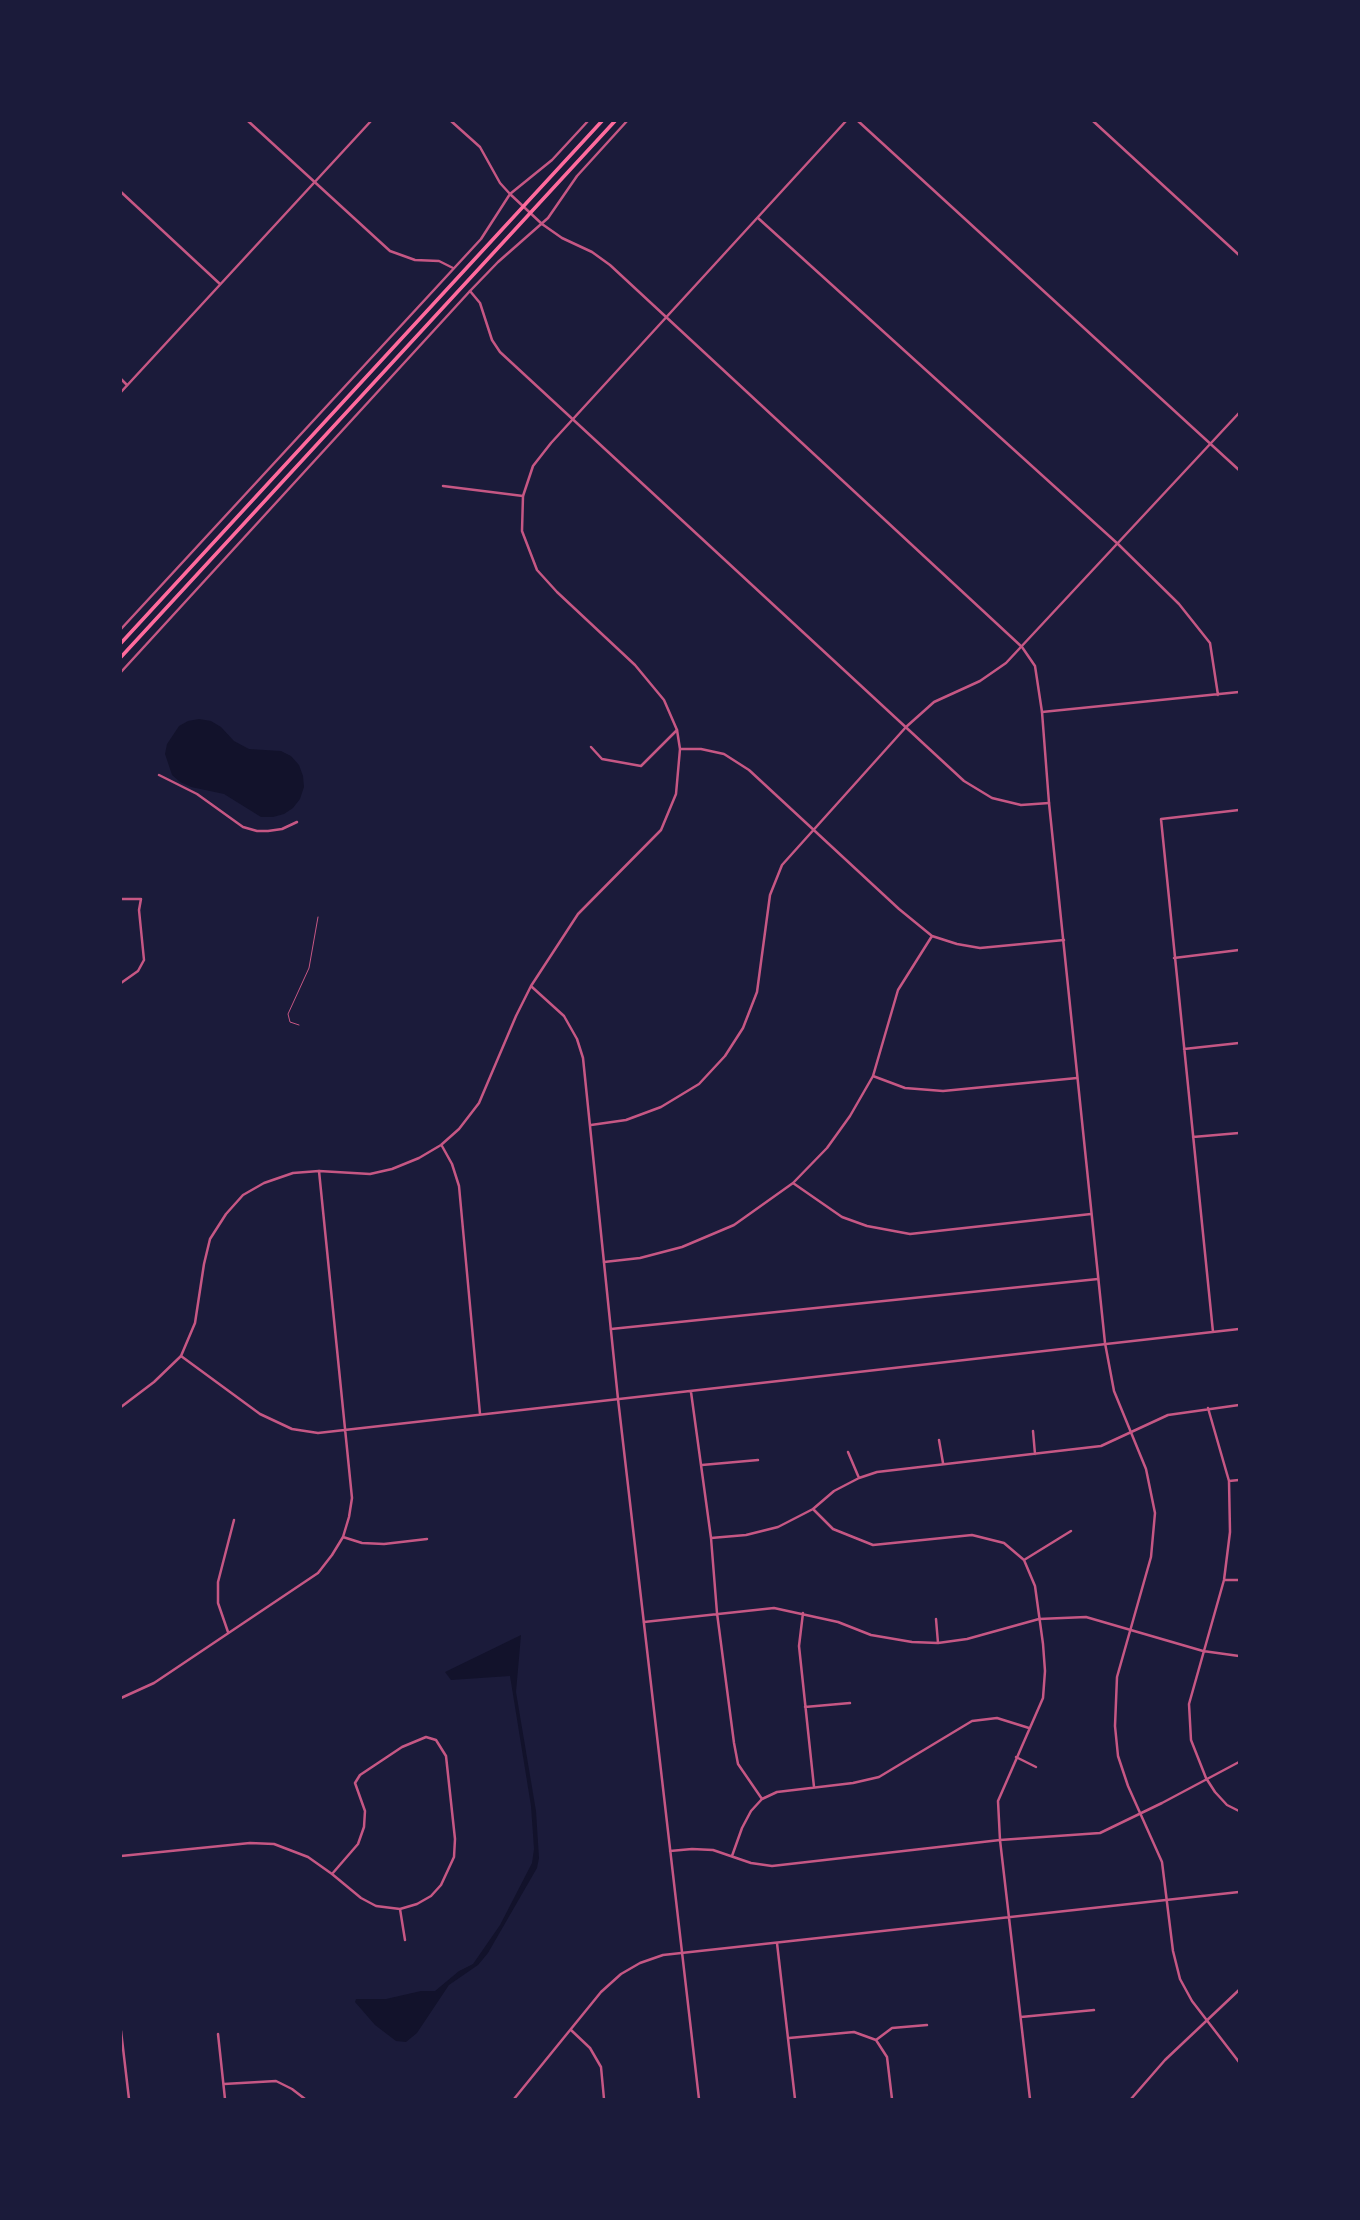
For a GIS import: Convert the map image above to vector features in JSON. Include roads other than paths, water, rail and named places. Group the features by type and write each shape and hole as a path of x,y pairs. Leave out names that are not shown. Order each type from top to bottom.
{"main road":[{"path":"121,643 602,121"},
{"path":"121,657 615,121"}],"street":[{"path":"248,121 390,251 415,260 439,261 453,268"},
{"path":"121,392 371,121"},
{"path":"451,121 480,147 500,183 531,214 562,238 592,252 610,265 1022,647 1035,666 1042,712 1105,1343 1114,1391 1146,1469 1155,1513 1151,1557 1117,1677 1115,1726 1118,1756 1128,1786 1162,1862 1177,1970 1192,2001 1239,2062"},
{"path":"121,629 481,239 510,194 552,160 588,121"},
{"path":"121,671 470,291 498,262 542,224 577,176 627,121"},
{"path":"121,1407 181,1356 195,1323 210,1239 226,1214 243,1195 264,1182 293,1173 319,1171 369,1174 419,1158 441,1145 459,1129 479,1103 531,986 578,914 661,830 676,794 680,749 677,730 664,700 635,665 537,570 522,531 523,496 533,466 571,420 846,121"},
{"path":"858,121 1239,470"},
{"path":"1093,121 1239,255"},
{"path":"121,192 220,284"},
{"path":"758,218 1118,544 1179,604 1210,643 1219,695"},
{"path":"470,291 480,303 492,340 500,352 964,781 992,798 1021,804 1049,803"},
{"path":"121,379 127,385"},
{"path":"591,1125 626,1120 661,1107 699,1084 725,1056 743,1028 757,992 769,895 782,865 906,727 934,702 981,681 1006,663 1239,413"},
{"path":"443,486 523,496"},
{"path":"1042,712 1239,692"},
{"path":"591,747 602,760 641,766 677,730"},
{"path":"680,749 701,749 724,754 749,770 899,909 932,936 980,948 1065,940"},
{"path":"159,775 197,794 243,827 268,831 282,829 297,822"},
{"path":"1213,1332 1161,819 1239,810"},
{"path":"121,900 141,899 139,910 144,960 138,971 121,984"},
{"path":"604,1262 640,1258 682,1247 734,1225 793,1184 827,1148 850,1116 873,1076 898,990 932,936"},
{"path":"1174,958 1239,950"},
{"path":"531,986 564,1016 577,1039 583,1058 618,1399 699,2099"},
{"path":"1184,1049 1239,1043"},
{"path":"873,1076 905,1088 943,1091 1077,1078"},
{"path":"1193,1137 1239,1133"},
{"path":"441,1145 453,1164 459,1186 480,1414"},
{"path":"121,1698 154,1683 318,1573 343,1537 352,1498 319,1171"},
{"path":"793,1184 842,1217 867,1226 910,1234 1091,1213"},
{"path":"611,1329 1098,1279"},
{"path":"181,1356 260,1414 292,1429 318,1433 1239,1329"},
{"path":"691,1391 736,1754 743,1772 762,1798"},
{"path":"711,1538 746,1535 778,1527 813,1509 834,1491 877,1472 1101,1446 1168,1415 1239,1405"},
{"path":"1208,1408 1229,1481 1230,1532 1224,1580 1189,1704 1191,1740 1206,1778 1221,1799 1239,1811"},
{"path":"1033,1431 1035,1454"},
{"path":"939,1440 943,1463"},
{"path":"848,1452 859,1478"},
{"path":"701,1465 758,1460"},
{"path":"1229,1481 1239,1480"},
{"path":"813,1509 833,1529 873,1545 972,1535 1004,1543 1024,1560 1035,1586 1045,1671 1043,1698 998,1801 1000,1840 1030,2099"},
{"path":"229,1633 218,1603 218,1582 234,1520"},
{"path":"1024,1560 1071,1531"},
{"path":"343,1537 362,1543 384,1544 428,1539"},
{"path":"1224,1580 1239,1580"},
{"path":"643,1623 774,1608 838,1622 871,1635 938,1643 967,1639 1039,1619 1086,1617 1203,1651 1239,1656"},
{"path":"803,1613 799,1646 814,1787"},
{"path":"936,1619 938,1643"},
{"path":"804,1707 850,1703"},
{"path":"732,1856 742,1828 762,1798 777,1792 880,1777 972,1721 997,1718 1029,1728"},
{"path":"121,1856 250,1843 274,1844 308,1857 360,1898 376,1906 400,1909 417,1904 431,1896 441,1885 454,1857 456,1839 446,1756 436,1740 426,1737 417,1739 360,1775 355,1783 365,1811 365,1827 358,1844 332,1874"},
{"path":"1016,1757 1036,1767"},
{"path":"670,1851 713,1850 751,1863 772,1866 1000,1840 1100,1833 1239,1762"},
{"path":"514,2099 601,1992 621,1974 663,1955 1239,1892"},
{"path":"400,1909 405,1940"},
{"path":"777,1943 795,2099"},
{"path":"1131,2099 1165,2060 1239,1990"},
{"path":"1021,2017 1094,2010"},
{"path":"876,2040 892,2028 927,2025"},
{"path":"121,2031 129,2099"},
{"path":"571,2031 590,2048 601,2067 604,2099"},
{"path":"789,2038 854,2032 876,2040 887,2057 891,2099"},
{"path":"218,2034 225,2099"},
{"path":"224,2084 276,2081 305,2099"}],"lane":[{"path":"299,1025 290,1022 288,1014 309,968 318,917"}]}
